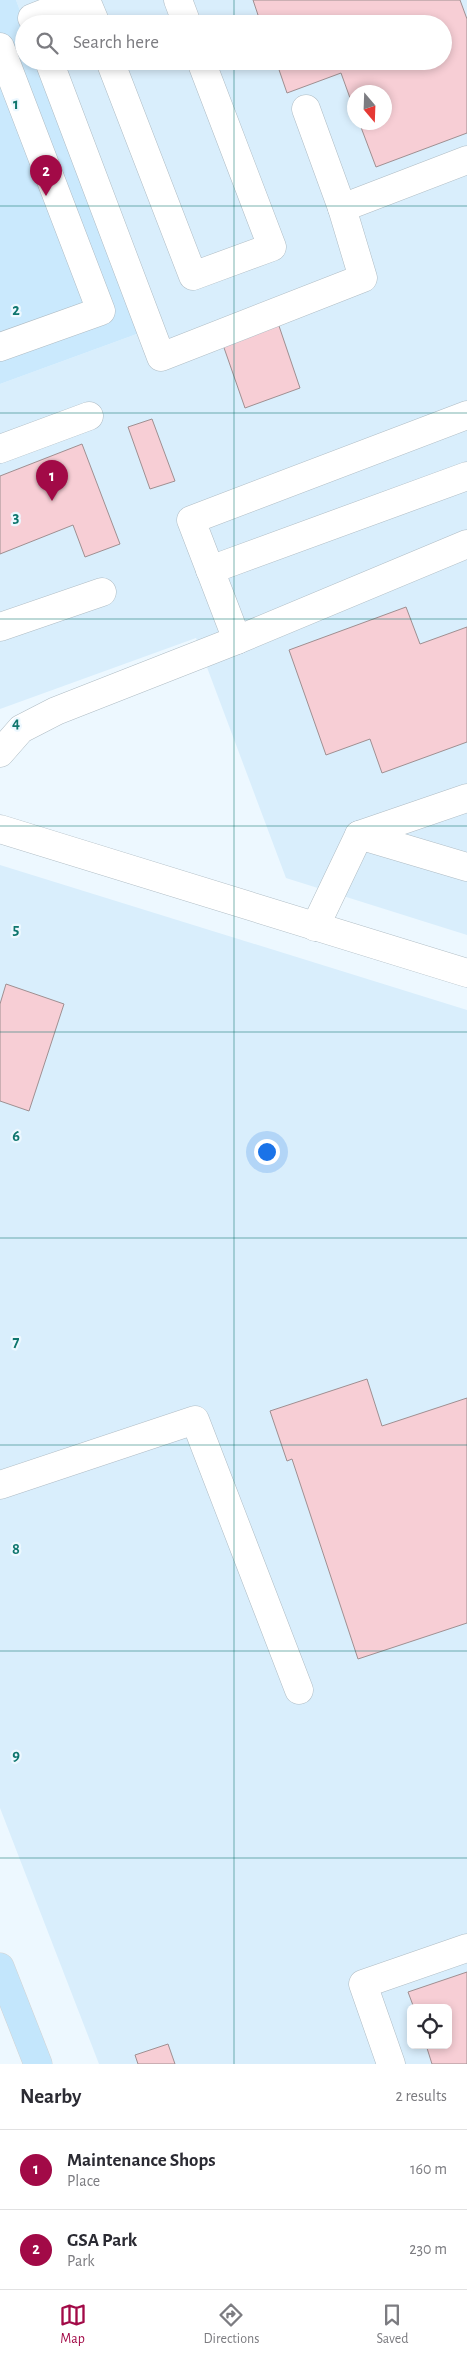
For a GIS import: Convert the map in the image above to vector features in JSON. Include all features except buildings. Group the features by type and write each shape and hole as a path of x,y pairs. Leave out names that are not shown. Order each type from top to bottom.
{"main road":[{"path":"0,1967 38,2064"}],"lane":[{"path":"30,14 78,0"},
{"path":"86,0 92,15"},
{"path":"178,0 184,15"},
{"path":"0,47 101,311 0,347"},
{"path":"51,70 162,357 363,278 342,208 306,109"},
{"path":"113,70 193,276 272,248 204,70"},
{"path":"342,208 467,160"},
{"path":"237,640 191,520 467,415"},
{"path":"0,449 89,416"},
{"path":"210,570 467,476"},
{"path":"0,753 21,730 56,711 237,640 467,544"},
{"path":"0,627 102,592"},
{"path":"315,926 359,836 467,798"},
{"path":"0,829 467,973"},
{"path":"359,836 467,867"},
{"path":"0,1485 195,1420 299,1690"},
{"path":"391,2064 363,1984 467,1948"}],"shaded area":[{"path":"0,0 16,0 22,15 15,15 15,70 43,70 145,331 0,384"},
{"path":"16,0 467,0 467,935 286,878 196,638 0,709 0,384 145,331 43,70 452,70 452,15 22,15"},
{"path":"0,865 467,1010 467,2064 99,2064 0,1808"}],"place":[{"name":"GSA Park","path":"46,196"},
{"name":"Maintenance Shops","path":"52,501"}]}
